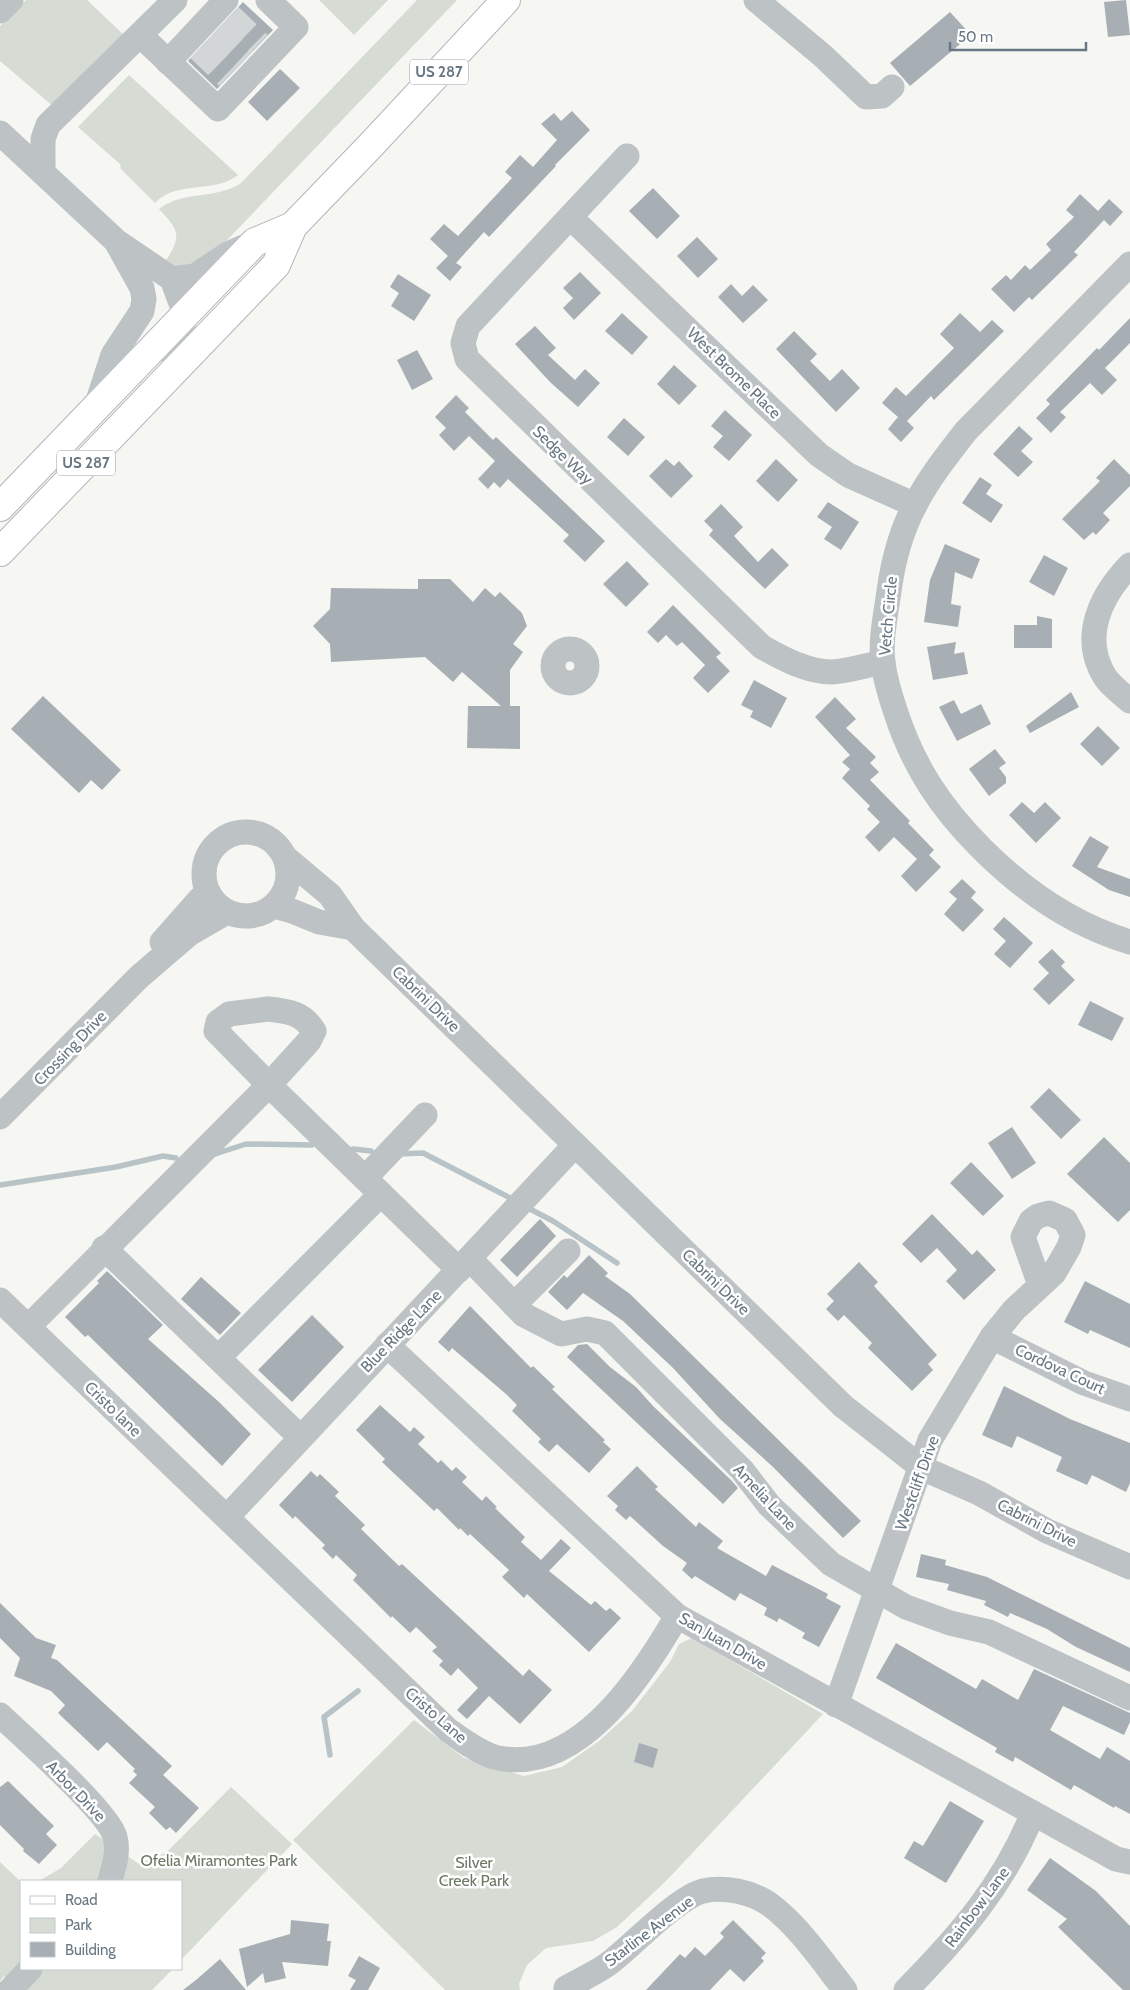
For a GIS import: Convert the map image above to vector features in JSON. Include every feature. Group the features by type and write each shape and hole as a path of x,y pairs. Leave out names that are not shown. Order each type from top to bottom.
{"main road":[{"name":"US 287","path":"0,552 276,265 293,226 506,0"},
{"name":"US 287","path":"0,507 255,242 293,226"}],"street":[{"path":"0,11 11,0"},
{"path":"140,35 218,109 233,82 257,57 296,27 268,0"},
{"path":"756,0 823,56 866,98 882,96 892,87"},
{"path":"43,173 43,139 48,125 166,8"},
{"path":"168,62 212,24"},
{"path":"0,133 116,241 172,279 185,314 180,343 171,374"},
{"name":"Sedge Way","path":"627,156 468,326 463,343 467,359 762,648 792,664 826,671 883,662"},
{"name":"West Brome Place","path":"570,217 820,455 848,475 915,505"},
{"path":"96,407 114,355 142,311 144,299 142,288 116,241"},
{"path":"172,279 195,276 228,254 255,242"},
{"name":"Vetch Circle","path":"1130,264 966,430 942,461 915,505 904,529 892,567 885,619 883,662 905,741 927,784 959,826 1004,872 1057,910 1099,933 1130,942"},
{"path":"1130,564 1098,609 1093,629 1096,657 1105,677 1130,701"},
{"path":"239,832 254,832 268,837 279,846 286,858 289,871 288,884 283,896 274,906 263,913 239,916 227,912 216,904 208,894 204,881 204,868 208,855 215,845 226,836 239,832"},
{"name":"Cabrini Drive","path":"286,858 330,895 353,928 843,1406 922,1468 979,1493 1047,1531 1130,1567"},
{"name":"Crossing Drive","path":"139,977 148,958 200,899 208,894"},
{"path":"274,906 320,922 353,928"},
{"name":"Crossing Drive","path":"0,1117 139,977 189,934 227,912"},
{"name":"Amelia Lane","path":"104,1248 269,1085 373,1186 524,1315 561,1334 587,1330 605,1334 742,1470 769,1505 832,1564 906,1607 941,1620 989,1632 1130,1698"},
{"path":"218,1358 373,1186 425,1115"},
{"name":"Blue Ridge Lane","path":"227,1517 576,1145"},
{"path":"28,1327 104,1248 300,1437"},
{"path":"514,1305 568,1251"},
{"name":"Westcliff Drive","path":"836,1705 922,1468 930,1440 992,1337 1014,1310 1040,1285"},
{"name":"Cristo lane","path":"0,1300 227,1517"},
{"name":"Cordova Court","path":"992,1337 1084,1383 1130,1399"},
{"name":"San Juan Drive","path":"387,1345 677,1616 1125,1866"},
{"name":"Cristo Lane","path":"227,1517 448,1730 472,1746 494,1757 524,1759 550,1753 575,1742 619,1700 644,1670 677,1616"},
{"name":"Arbor Drive","path":"0,1716 103,1814 115,1836 116,1861 110,1880"},
{"name":"Rainbow Lane","path":"906,1990 942,1953 999,1882 1020,1846 1033,1813"},
{"name":"Starline Avenue","path":"566,1988 611,1962 685,1900 703,1891 726,1890 748,1893 769,1904 794,1927 845,1990"},
{"path":"10,1990 29,1970"}],"green space":[{"path":"26,0 87,0 125,36 53,106 0,61 0,26"},
{"path":"319,0 388,0 354,35"},
{"path":"417,0 457,0 210,258 174,269 165,262 174,246 176,235 175,229 159,209 178,199 221,192 241,183"},
{"path":"129,75 238,175 218,184 173,192 155,203 121,169 120,164 78,127"},
{"name":"Silver Creek Park","path":"692,1638 823,1714 666,1881 617,1927 593,1941 546,1948 527,1965 519,1984 520,1990 445,1990 293,1840 414,1720 464,1758 524,1776 562,1767 599,1741 632,1711 670,1662 679,1644"},
{"name":"Ofelia Miramontes Park","path":"231,1787 292,1844 182,1959 182,1880 41,1880 61,1868 95,1834 139,1864 167,1852"},
{"path":"0,1862 20,1881 20,1970 172,1970 152,1990 19,1990 4,1976 0,1981"}],"building":[{"path":"1126,0 1130,35 1108,37 1104,2"},
{"path":"243,2 273,30 217,89 188,61"},
{"path":"950,12 971,35 910,86 890,63"},
{"path":"280,69 300,88 267,121 248,102"},
{"path":"572,111 590,130 489,237 484,232 456,263 462,267 450,281 436,268 448,256 430,239 444,224 458,236 512,178 505,172 520,155 533,167 557,140 541,124 554,113 561,121"},
{"path":"653,188 680,216 657,239 629,211"},
{"path":"1080,194 1098,211 1109,199 1123,212 1110,226 1104,220 1074,252 1078,255 1032,300 1029,297 1014,312 991,289 1006,275 1011,280 1025,265 1030,270 1051,250 1046,244 1074,217 1066,210"},
{"path":"697,237 718,259 698,278 677,256"},
{"path":"580,272 601,293 574,320 563,308 573,298 563,288"},
{"path":"398,274 431,295 414,321 391,306 399,293 390,287"},
{"path":"731,284 742,296 753,285 768,300 743,323 718,297"},
{"path":"622,313 648,337 632,355 605,331"},
{"path":"960,313 980,332 992,320 1004,331 934,400 931,396 907,421 914,428 901,442 888,429 898,417 882,403 896,387 906,396 954,348 940,334"},
{"path":"1130,318 1130,343 1105,368 1117,380 1102,395 1090,383 1060,412 1066,417 1051,433 1036,418 1050,404 1046,400 1097,348 1099,350"},
{"path":"535,326 556,348 548,355 575,380 585,369 600,383 578,407 550,382 515,344"},
{"path":"794,331 817,354 810,361 830,381 842,369 860,388 836,412 776,349"},
{"path":"417,350 433,379 412,390 397,360"},
{"path":"674,365 697,386 679,405 657,384"},
{"path":"456,395 469,408 465,412 493,440 496,437 605,541 585,562 563,541 569,535 508,479 500,488 494,482 488,489 478,479 495,461 469,436 454,451 439,435 446,428 435,417"},
{"path":"725,410 752,435 729,461 713,447 723,436 711,426"},
{"path":"624,418 645,437 628,456 607,437"},
{"path":"1019,426 1033,439 1021,451 1033,462 1018,477 993,454"},
{"path":"666,459 674,466 679,461 693,476 671,498 649,476"},
{"path":"776,459 798,480 778,502 756,481"},
{"path":"1114,459 1130,475 1130,486 1103,513 1110,520 1096,535 1093,532 1084,540 1062,519 1100,481 1096,478"},
{"path":"980,477 992,485 986,494 1003,505 991,523 962,503"},
{"path":"828,502 859,522 841,550 824,539 832,527 817,517"},
{"path":"721,504 743,527 734,536 758,562 772,548 789,565 765,589 709,535 713,530 704,521"},
{"path":"945,544 980,559 972,579 955,572 951,604 961,606 958,627 924,622 930,580"},
{"path":"1044,555 1068,568 1054,596 1029,582"},
{"path":"627,561 649,584 626,607 603,584"},
{"path":"418,579 450,579 473,602 485,588 495,597 500,592 522,613 527,626 513,644 523,652 510,670 510,706 520,706 520,749 467,748 468,706 501,706 462,672 453,682 425,657 331,662 330,644 313,626 330,609 331,588 418,589"},
{"path":"673,605 721,653 716,657 730,671 708,693 693,678 705,665 682,642 677,646 666,635 658,643 647,632"},
{"path":"1037,616 1052,619 1052,648 1014,648 1014,625 1037,625"},
{"path":"956,642 954,654 964,652 968,674 933,680 927,647"},
{"path":"754,680 787,698 771,728 750,717 753,711 741,705"},
{"path":"1071,692 1079,707 1030,733 1026,726"},
{"path":"43,696 121,770 102,790 91,780 79,793 11,729"},
{"path":"835,697 856,719 846,728 876,757 870,763 879,772 870,780 910,821 908,823 934,850 929,855 941,867 916,892 901,876 917,859 894,837 879,852 865,837 880,822 867,809 870,806 842,778 850,769 842,762 850,755 815,717"},
{"path":"954,700 961,714 981,704 991,724 957,741 939,707"},
{"path":"1098,726 1120,748 1102,766 1080,744"},
{"path":"995,749 1006,763 999,768 1006,777 1006,783 989,796 969,769"},
{"path":"1022,802 1034,813 1045,802 1061,818 1036,843 1009,815"},
{"path":"1090,836 1109,847 1097,867 1130,879 1130,897 1109,890 1072,866"},
{"path":"962,879 976,892 971,898 984,910 963,932 944,914 957,899 949,892"},
{"path":"1004,917 1033,943 1010,968 994,954 1006,941 993,929"},
{"path":"1052,949 1065,962 1061,966 1075,980 1049,1005 1033,989 1049,973 1038,962"},
{"path":"1090,1001 1124,1018 1112,1041 1078,1025"},
{"path":"1049,1088 1081,1120 1061,1139 1030,1107"},
{"path":"1012,1127 1036,1163 1012,1179 988,1143"},
{"path":"1104,1137 1130,1163 1130,1210 1118,1222 1067,1174"},
{"path":"971,1162 1004,1196 983,1216 950,1183"},
{"path":"932,1214 972,1255 977,1250 996,1270 964,1300 946,1281 957,1270 937,1248 921,1263 902,1244"},
{"path":"540,1219 556,1236 517,1277 500,1260"},
{"path":"589,1255 608,1273 605,1276 630,1294 861,1521 843,1538 773,1467 720,1419 673,1368 623,1321 583,1293 567,1310 548,1292 564,1275 567,1278"},
{"path":"859,1262 878,1282 874,1286 937,1355 928,1364 933,1370 912,1391 868,1348 872,1343 844,1315 838,1321 826,1309 834,1301 827,1294"},
{"path":"107,1271 163,1325 148,1339 219,1402 251,1434 222,1466 88,1335 85,1337 65,1317 99,1283 97,1281"},
{"path":"201,1277 241,1313 220,1335 181,1299"},
{"path":"1085,1281 1130,1304 1130,1348 1090,1330 1088,1334 1064,1322"},
{"path":"470,1306 531,1368 533,1366 555,1387 552,1389 605,1440 603,1442 611,1449 589,1473 557,1444 549,1452 538,1442 541,1439 512,1411 517,1405 506,1394 452,1348 449,1352 438,1342"},
{"path":"312,1315 344,1347 292,1402 258,1370"},
{"path":"587,1344 610,1367 636,1387 653,1406 738,1488 723,1504 567,1357 578,1345"},
{"path":"1004,1386 1070,1419 1130,1443 1130,1483 1126,1492 1092,1475 1087,1485 1056,1471 1062,1457 1017,1436 1012,1448 982,1435"},
{"path":"380,1405 410,1432 414,1427 425,1437 418,1444 438,1463 441,1460 452,1471 456,1467 467,1477 462,1482 482,1501 486,1496 497,1507 495,1508 525,1537 521,1542 541,1560 561,1539 571,1548 549,1571 591,1605 595,1601 606,1611 610,1608 621,1618 589,1652 527,1594 524,1598 502,1577 509,1570 470,1534 468,1536 460,1528 459,1530 437,1508 434,1511 382,1462 385,1459 356,1430"},
{"path":"637,1466 658,1487 655,1489 696,1527 699,1522 723,1541 717,1548 766,1576 772,1565 828,1594 826,1598 841,1606 819,1647 802,1638 805,1633 779,1618 777,1622 764,1615 767,1608 740,1593 735,1601 695,1576 692,1579 682,1570 687,1563 663,1546 630,1516 626,1520 615,1510 618,1506 607,1496"},
{"path":"311,1471 317,1477 320,1474 339,1492 335,1496 365,1525 361,1529 399,1566 402,1564 523,1676 529,1669 552,1690 520,1724 489,1696 467,1719 457,1710 478,1688 458,1668 451,1676 439,1665 443,1661 432,1651 437,1647 416,1627 410,1633 392,1616 391,1618 353,1580 357,1575 336,1555 333,1559 322,1548 325,1545 295,1516 293,1519 279,1505"},
{"path":"921,1554 946,1560 945,1565 987,1577 1130,1648 1130,1672 1076,1647 1047,1629 1010,1613 1008,1617 984,1605 986,1601 947,1590 949,1584 916,1577"},
{"path":"0,1603 36,1638 56,1645 51,1658 57,1660 172,1766 163,1775 199,1808 176,1833 170,1827 166,1830 149,1813 155,1807 129,1783 137,1775 133,1771 135,1769 107,1742 98,1751 58,1713 65,1705 51,1691 14,1676 20,1658 0,1638"},
{"path":"896,1643 976,1689 982,1679 1018,1700 1034,1669 1130,1713 1130,1722 1124,1735 1063,1706 1050,1730 1100,1759 1107,1747 1130,1761 1130,1814 1115,1806 1114,1808 1074,1785 1071,1790 1015,1757 1013,1762 995,1752 997,1748 876,1678"},
{"path":"639,1743 658,1749 653,1768 634,1762"},
{"path":"8,1781 54,1826 46,1834 57,1845 39,1864 23,1851 24,1849 0,1825 0,1787"},
{"path":"950,1801 984,1821 946,1883 904,1858 914,1841 923,1846"},
{"path":"1050,1858 1096,1891 1130,1926 1130,1990 1123,1990 1058,1927 1067,1919 1027,1890"},
{"path":"291,1920 329,1924 327,1941 331,1941 328,1966 282,1962 286,1978 265,1983 263,1973 247,1987 239,1949 290,1934"},
{"path":"733,1920 766,1953 761,1958 764,1961 744,1982 730,1969 710,1990 646,1990 680,1954 685,1958 695,1947 705,1956 724,1937 720,1933"},
{"path":"359,1956 380,1968 368,1990 350,1990 356,1980 348,1976"},
{"path":"220,1959 246,1990 183,1990 196,1980"}],"waterway":[{"path":"212,1155 246,1144 312,1145"},
{"path":"353,1149 371,1151"},
{"path":"398,1154 423,1153 512,1199"},
{"path":"0,1185 116,1167 163,1156 176,1158"},
{"path":"528,1208 553,1221 617,1263"},
{"path":"330,1755 324,1717 358,1691"}],"tunnel":[{"path":"230,16 259,44"},
{"path":"215,32 245,60"},
{"path":"199,49 228,77"}]}
